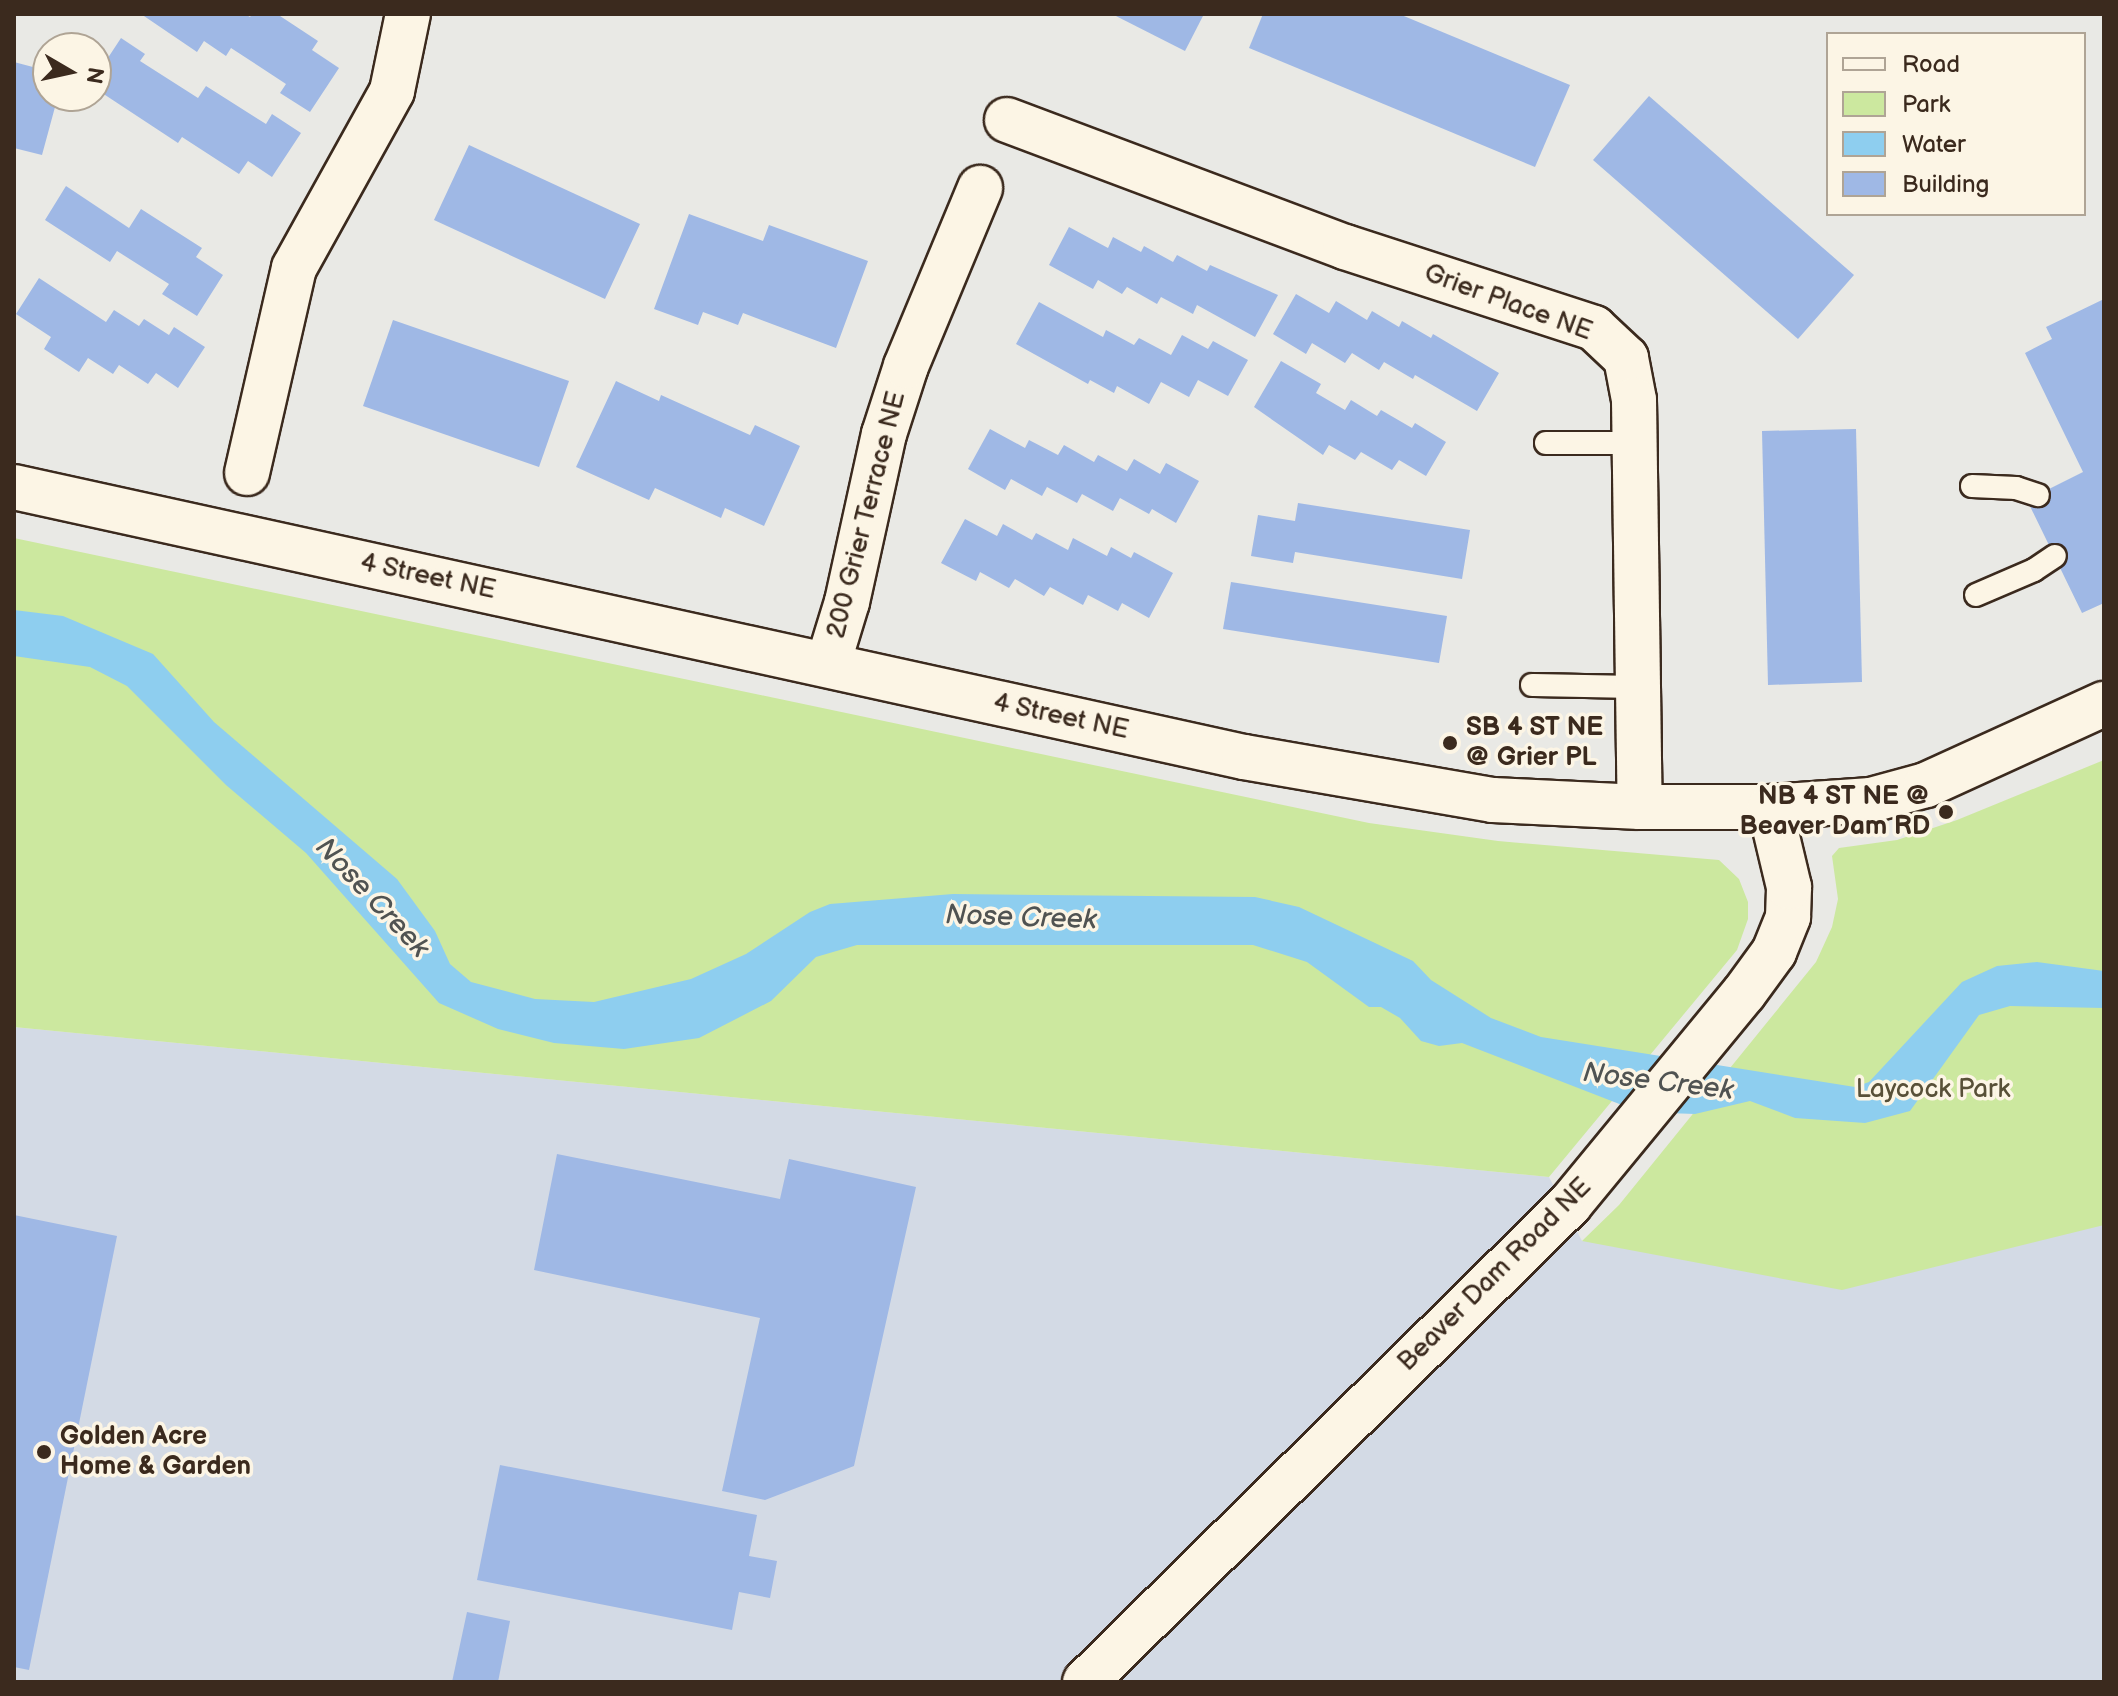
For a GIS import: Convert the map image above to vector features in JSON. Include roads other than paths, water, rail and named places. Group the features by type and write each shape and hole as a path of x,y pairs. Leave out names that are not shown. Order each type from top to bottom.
{"street":[{"path":"247,473 294,268 392,91 408,14"},
{"name":"Grier Place NE","path":"1007,120 1345,247 1594,328 1626,358 1634,400 1640,807"},
{"name":"200 Grier Terrace NE","path":"828,664 847,602 884,434 906,366 980,188"},
{"name":"4 Street NE","path":"14,487 828,664 1038,713 1362,779 1493,800 1640,807 1770,807 1871,800 1926,785 2104,704"},
{"name":"Beaver Dam Road NE","path":"1085,1682 1570,1204 1744,993 1774,952 1788,917 1789,887 1770,807"}],"lane":[{"path":"1546,443 1635,443"},
{"path":"1972,486 2016,488 2038,495"},
{"path":"1976,595 2034,570 2055,556"},
{"path":"1532,685 1637,687"}],"water":[{"name":"Nose Creek","path":"14,610 63,616 153,654 214,722 397,879 435,931 450,964 471,982 535,999 594,1002 691,979 746,954 810,912 830,904 953,894 1255,897 1299,907 1413,961 1431,980 1491,1018 1541,1037 1855,1087 1869,1082 1962,982 1997,966 2037,962 2104,971 2104,1008 2010,1006 1979,1015 1910,1111 1865,1123 1795,1118 1750,1101 1695,1114 1640,1112 1462,1043 1439,1046 1421,1041 1400,1018 1381,1007 1369,1007 1307,962 1253,945 857,945 816,957 771,1001 699,1038 624,1049 554,1043 498,1029 439,1003 306,853 226,785 127,686 90,667 14,656"}],"place":[{"name":"SB 4 ST NE @ Grier PL","path":"1450,743"},
{"name":"NB 4 ST NE @ Beaver Dam RD","path":"1946,812"},
{"name":"Golden Acre Home & Garden","path":"44,1452"}],"park label":[{"name":"Laycock Park","path":"1933,1090"}]}
